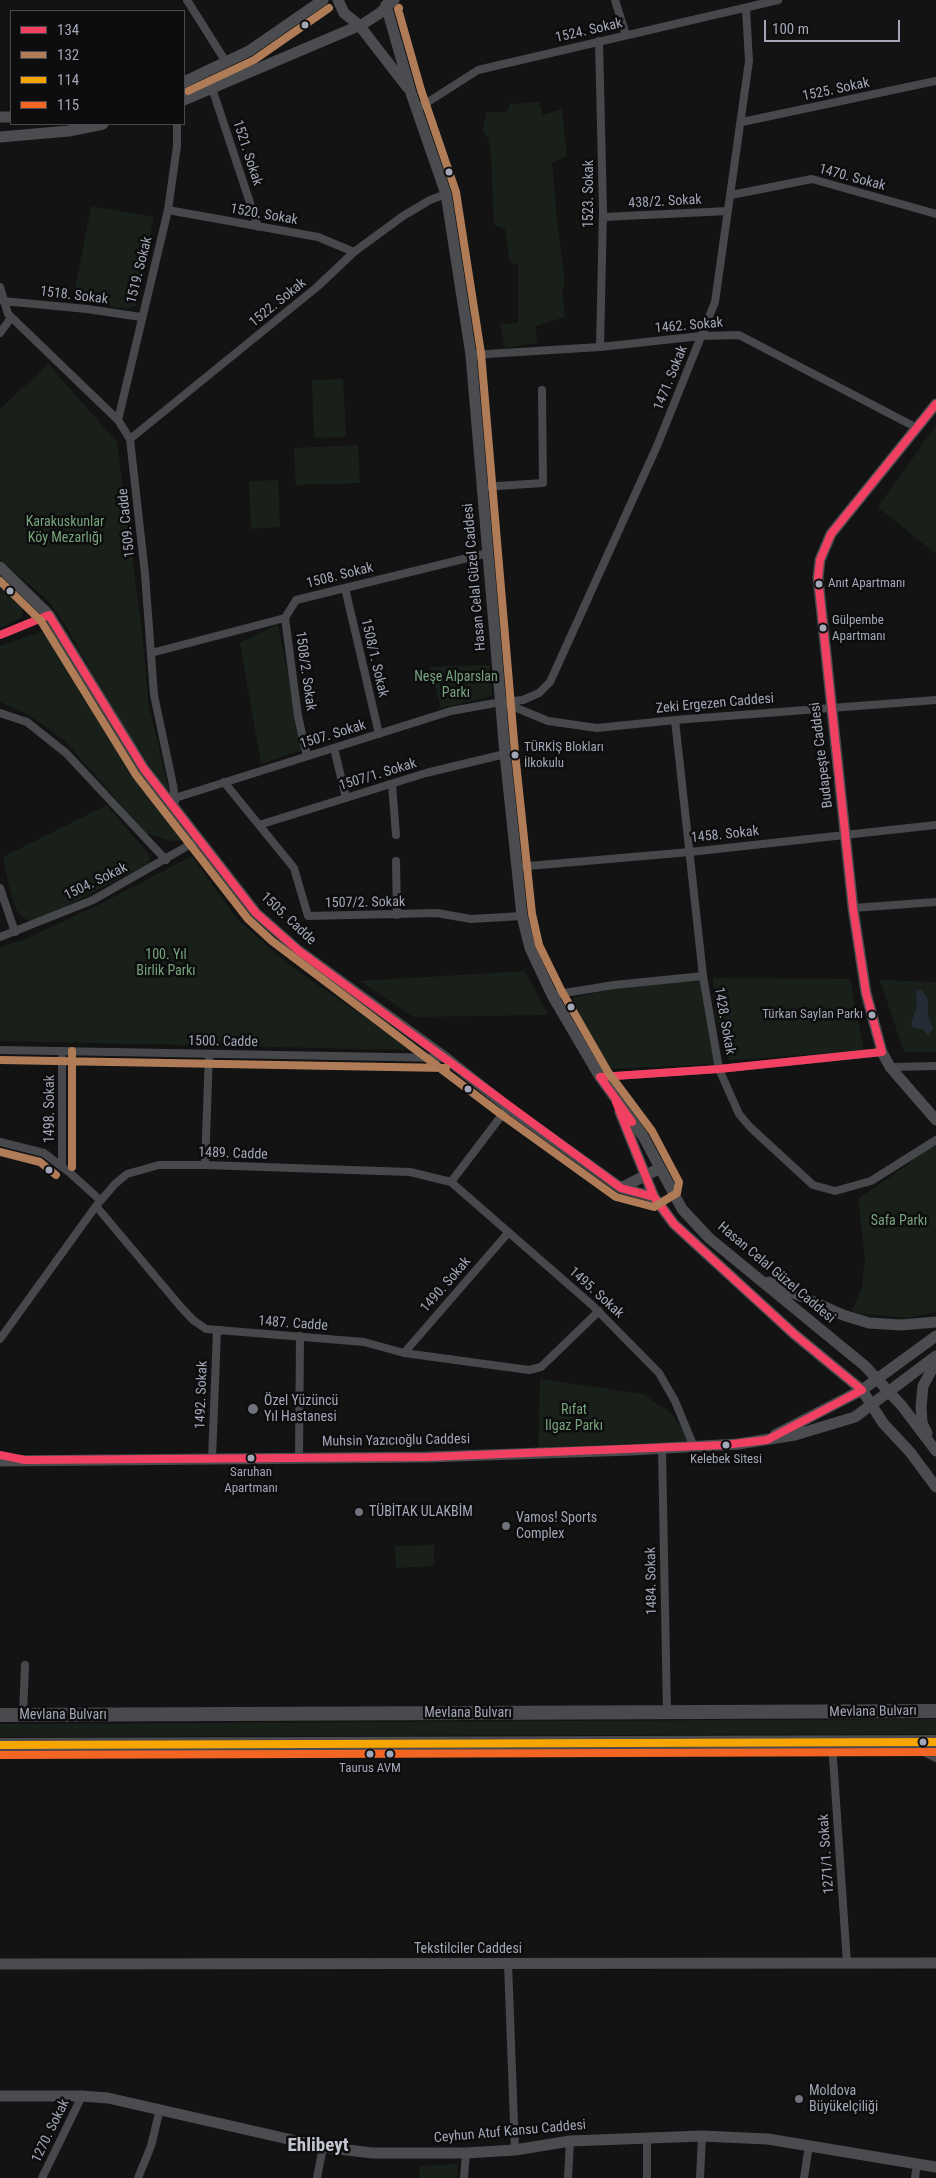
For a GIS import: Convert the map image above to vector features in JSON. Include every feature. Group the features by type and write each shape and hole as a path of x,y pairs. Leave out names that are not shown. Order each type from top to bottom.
{"highway":[{"name":"Mevlana Bulvarı","path":"0,1715 936,1711"},
{"path":"0,1745 936,1742"}],"main road":[{"path":"185,82 249,51 323,0"},
{"name":"Hasan Celal Güzel Caddesi","path":"338,0 344,12 359,25 411,93"},
{"path":"185,100 359,25 373,18 389,2"},
{"name":"Hasan Celal Güzel Caddesi","path":"389,2 411,93 446,194 471,355 505,754 522,916 530,948 552,995 616,1102 643,1136 682,1209 709,1238 865,1366 889,1392 935,1450"},
{"path":"0,136 69,131 99,125"},
{"name":"Budapeşte Caddesi","path":"936,404 845,514 831,534 820,560 819,597 853,908 866,993 882,1052 890,1067 936,1120"},
{"name":"1505. Cadde","path":"0,567 49,615 144,769 175,802 198,840 256,913 279,934 446,1058 508,1107 621,1188 654,1198"},
{"name":"Hasan Celal Güzel Caddesi","path":"616,1102 654,1198"},
{"path":"621,1188 660,1168"},
{"path":"670,1186 654,1198 674,1224 794,1334 862,1390 883,1423 910,1452 936,1487"},
{"path":"756,1277 842,1315 869,1323 901,1325 936,1322"},
{"name":"Muhsin Yazıcıoğlu Caddesi","path":"767,1440 862,1390 936,1336"},
{"name":"Muhsin Yazıcıoğlu Caddesi","path":"0,1461 299,1458 662,1449 767,1440 795,1435 855,1417 936,1356"},
{"path":"935,1450 922,1423 920,1407 924,1386 936,1362"},
{"name":"Muhsin Yazıcıoğlu Caddesi","path":"0,1456 25,1460"},
{"path":"909,1742 936,1756"},
{"name":"Tekstilciler Caddesi","path":"0,1964 936,1963"},
{"name":"Ceyhun Atuf Kansu Caddesi","path":"0,2096 82,2096 160,2109 323,2147 410,2154 515,2150 570,2141 702,2136 768,2139 936,2167"}],"street":[{"path":"187,0 226,62"},
{"path":"615,0 626,35"},
{"name":"1524. Sokak","path":"417,109 478,70 778,0"},
{"name":"1471. Sokak","path":"500,702 523,700 539,693 550,682 657,446 715,302 742,122 749,61 746,8"},
{"name":"1523. Sokak","path":"600,41 603,217 600,347"},
{"name":"1525. Sokak","path":"742,122 936,81"},
{"name":"1521. Sokak","path":"212,88 258,226"},
{"name":"1519. Sokak","path":"118,420 168,210 177,146 177,125"},
{"name":"1470. Sokak","path":"731,195 812,179 936,214"},
{"name":"1522. Sokak","path":"130,439 317,287 354,252 402,216 430,200 446,194"},
{"name":"1520. Sokak","path":"168,210 318,237 354,252"},
{"name":"438/2. Sokak","path":"603,217 728,211"},
{"name":"1509. Cadde","path":"0,287 6,315 118,420 130,439 145,574 156,709 175,802"},
{"name":"1518. Sokak","path":"3,301 87,309 141,318"},
{"path":"0,333 6,315"},
{"name":"1462. Sokak","path":"471,355 600,347 701,336 739,335 917,428"},
{"path":"482,487 543,483 542,390"},
{"name":"1508. Sokak","path":"286,618 296,600 488,553"},
{"name":"1508/1. Sokak","path":"345,588 379,734"},
{"path":"0,635 49,615"},
{"path":"151,653 286,618"},
{"name":"1508/2. Sokak","path":"286,618 298,716 307,756"},
{"name":"Zeki Ergezen Caddesi","path":"500,702 548,721 570,726 597,728 831,707 936,700"},
{"name":"1507. Sokak","path":"175,802 224,782 451,710 500,702"},
{"path":"0,713 27,722 66,754 166,860"},
{"name":"1428. Sokak","path":"675,720 704,976 719,1069 738,1114 813,1185 834,1191 871,1181 936,1140"},
{"path":"334,748 346,798"},
{"name":"1507/1. Sokak","path":"259,825 426,773 505,754"},
{"name":"1507/2. Sokak","path":"224,782 294,868 308,916 437,913 470,919 522,916"},
{"path":"392,784 396,835"},
{"name":"1458. Sokak","path":"517,867 690,852 936,825"},
{"name":"1504. Sokak","path":"0,937 94,900 198,840"},
{"path":"396,861 397,915"},
{"path":"0,888 15,932"},
{"path":"853,908 936,902"},
{"path":"552,995 614,985 704,976"},
{"name":"1500. Cadde","path":"0,1050 446,1058"},
{"name":"1498. Sokak","path":"62,1051 62,1167"},
{"path":"600,1077 719,1069 882,1052"},
{"path":"205,1165 209,1054"},
{"path":"890,1067 936,1066"},
{"path":"451,1182 508,1107"},
{"path":"0,1142 44,1154 62,1167"},
{"name":"1489. Cadde","path":"0,1338 98,1203 114,1184 127,1174 144,1168 159,1165 205,1165 410,1172 451,1182"},
{"name":"1487. Cadde","path":"62,1167 98,1203 193,1320 206,1329 364,1342 404,1353 529,1370 541,1367 598,1312"},
{"name":"1495. Sokak","path":"451,1182 598,1312 659,1373 675,1400 694,1447"},
{"name":"1490. Sokak","path":"404,1353 508,1233"},
{"name":"1492. Sokak","path":"212,1459 217,1331"},
{"path":"299,1458 300,1336"},
{"name":"1484. Sokak","path":"662,1449 667,1712"},
{"path":"23,1715 25,1665"},
{"name":"1271/1. Sokak","path":"832,1743 847,1963"},
{"path":"508,1963 515,2150"},
{"name":"1270. Sokak","path":"42,2178 82,2096"},
{"path":"138,2178 151,2146 160,2109"},
{"path":"700,2178 702,2136"},
{"path":"647,2137 647,2178"},
{"path":"568,2178 570,2141"},
{"path":"804,2178 809,2145"},
{"path":"317,2178 323,2147"},
{"path":"464,2178 466,2153"},
{"path":"915,2178 916,2163"}],"green space":[{"path":"539,102 543,115 562,109 567,156 552,163 565,283 562,291 565,317 536,326 537,343 505,348 500,324 518,323 518,264 510,263 505,229 494,225 491,154 488,137 483,133 484,125 487,112 507,112 510,104"},
{"path":"91,206 154,217 136,306 127,309 73,300"},
{"name":"Karakuskunlar Köy Mezarlığı","path":"48,364 117,442 142,631 149,707 169,789 162,784 112,709 67,628 49,602 0,559 0,409"},
{"path":"343,379 346,437 314,438 312,380"},
{"path":"936,425 936,554 878,507"},
{"path":"358,445 360,483 296,485 294,448"},
{"path":"278,480 280,527 251,529 249,481"},
{"path":"0,575 25,596 22,617 0,628"},
{"path":"278,624 302,750 261,764 240,643"},
{"path":"41,632 54,632 85,684 101,717 190,840 171,841 146,833 65,741 29,715 0,702 0,646"},
{"name":"Neşe Alparslan Parkı","path":"490,665 492,696 441,708 430,667"},
{"path":"107,805 146,851 150,857 148,864 57,911 31,921 23,918 17,911 10,890 3,857"},
{"name":"100. Yıl Birlik Parkı","path":"192,856 237,919 288,964 412,1050 0,1041 0,947 26,939 98,905"},
{"path":"525,971 548,1015 413,1017 360,981"},
{"path":"700,978 716,1064 607,1069 572,998 631,985"},
{"path":"713,978 850,979 864,1051 729,1060 715,1014"},
{"path":"880,980 936,982 936,1052 904,1052"},
{"name":"Safa Parkı","path":"936,1140 936,1312 907,1318 856,1313 852,1311 862,1288 865,1258 858,1199 913,1161 911,1157"},
{"name":"Rıfat Ilgaz Parkı","path":"540,1379 643,1394 671,1413 694,1447 538,1453"},
{"path":"434,1545 434,1566 396,1568 395,1546"},
{"path":"936,1719 936,1734 0,1737 0,1724"},
{"path":"458,2164 457,2178 419,2178 420,2166"}],"shaded area":[{"path":"916,990 922,990 928,1000 928,1016 933,1028 928,1035 922,1029 914,1028 911,1024 917,1006"}],"transit line":[{"name":"132","path":"188,91 254,60 329,8"},
{"name":"132","path":"0,581 41,621 136,775 248,919 272,941 502,1115 616,1197 654,1207 677,1193 679,1182 652,1131 608,1072 561,990 539,945 532,914 515,753 481,353 456,192 421,90 399,8"},
{"name":"134","path":"632,1122 600,1077 719,1069 882,1052 866,993 853,908 818,578 820,560 831,534 936,404"},
{"name":"134","path":"0,635 49,615 144,769 256,913 299,951 621,1188 654,1197"},
{"name":"132","path":"72,1051 72,1167"},
{"name":"132","path":"0,1060 446,1068"},
{"name":"134","path":"0,1455 25,1460 427,1457 724,1445 767,1440 862,1390 794,1334 674,1224 654,1197 616,1102"},
{"name":"132","path":"0,1152 40,1162 56,1175"},
{"name":"114","path":"0,1745 936,1742"},
{"name":"115","path":"0,1755 936,1752"}],"place":[{"name":"Anıt Apartmanı","path":"819,584"},
{"name":"Gülpembe Apartmanı","path":"823,628"},
{"name":"TÜRKİŞ Blokları İlkokulu","path":"515,755"},
{"name":"Türkan Saylan Parkı","path":"872,1015"},
{"name":"Özel Yüzüncü Yıl Hastanesi","path":"253,1409"},
{"name":"Kelebek Sitesi","path":"726,1445"},
{"name":"Saruhan Apartmanı","path":"251,1458"},
{"name":"TÜBİTAK ULAKBİM","path":"359,1512"},
{"name":"Vamos! Sports Complex","path":"506,1526"},
{"name":"Taurus AVM","path":"370,1754"},
{"name":"Moldova Büyükelçiliği","path":"799,2099"}],"district":[{"name":"Ehlibeyt","path":"318,2146"}]}
